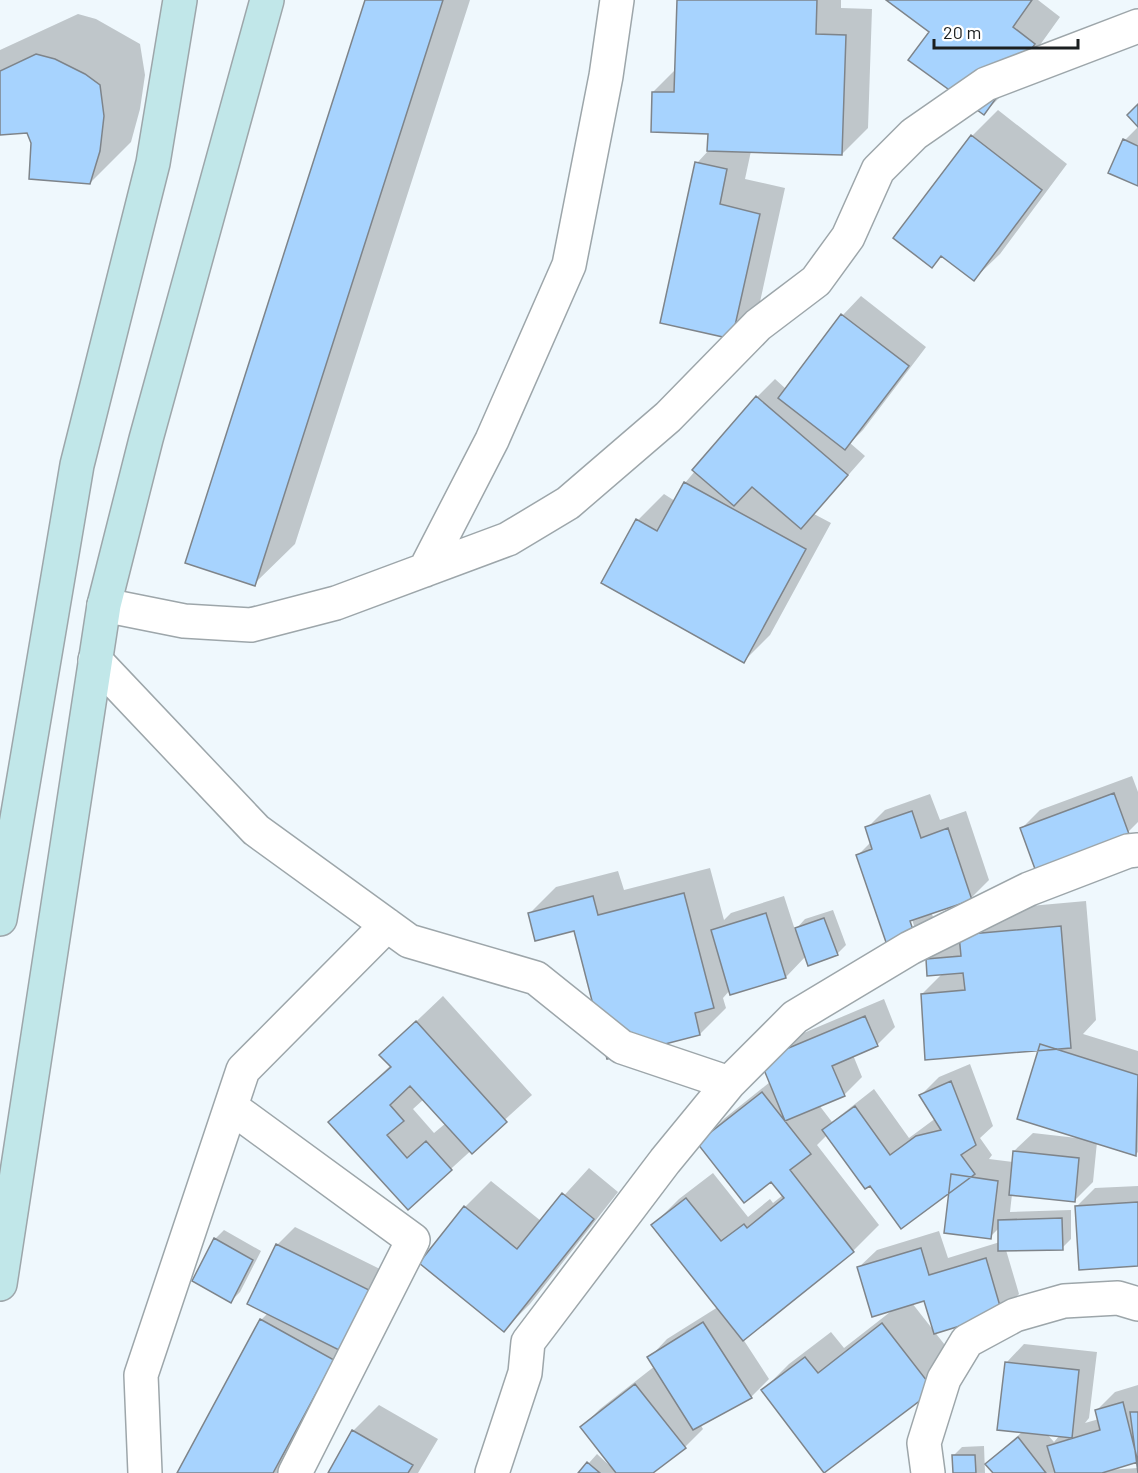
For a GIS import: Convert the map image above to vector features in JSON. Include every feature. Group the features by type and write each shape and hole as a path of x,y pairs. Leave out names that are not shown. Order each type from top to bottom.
{"main road":[{"path":"0,919 77,465 153,163 180,0"},
{"path":"0,1284 104,605 146,439 267,0"}],"street":[{"path":"425,570 492,440 569,265 606,76 617,0"},
{"path":"104,605 184,621 250,626 336,603 508,539 568,503 668,417 758,325 816,281 848,237 878,170 914,134 986,84 1138,26"},
{"path":"95,660 256,830 409,941 536,978 622,1047 729,1083"},
{"path":"492,1473 525,1373 528,1342 665,1161 729,1083 795,1017 910,948 1029,889 1128,851 1138,850"},
{"path":"145,1473 141,1376 243,1070 387,925"},
{"path":"231,1107 413,1240 295,1473"},
{"path":"928,1473 924,1443 944,1379 967,1341 1015,1315 1064,1301 1118,1298 1138,1304"}],"building":[{"path":"365,0 443,0 255,586 185,563"},
{"path":"677,0 817,0 816,34 846,35 842,155 707,151 708,134 651,132 652,92 674,92"},
{"path":"886,0 1032,0 1013,27 1035,44 984,115 908,60 929,32"},
{"path":"36,54 55,59 85,74 100,85 104,116 100,151 90,184 29,179 31,143 27,133 0,135 0,71"},
{"path":"1138,104 1138,127 1127,115"},
{"path":"971,135 1042,190 974,281 941,256 932,268 893,238"},
{"path":"1123,139 1138,146 1138,186 1108,173"},
{"path":"695,162 727,169 720,204 760,214 732,339 660,323"},
{"path":"841,314 909,366 845,450 778,398"},
{"path":"756,396 848,475 801,529 752,487 734,506 692,470"},
{"path":"684,482 806,549 744,663 601,583 636,519 657,531"},
{"path":"1114,793 1129,834 1035,869 1020,828"},
{"path":"912,811 921,838 948,828 972,900 910,921 916,939 888,948 856,855 872,849 865,827"},
{"path":"684,893 714,1008 695,1013 700,1035 607,1059 574,931 535,941 528,913 593,896 598,915"},
{"path":"766,913 786,978 730,995 711,930"},
{"path":"824,918 838,955 808,966 795,928"},
{"path":"1061,926 1071,1048 925,1060 921,994 965,990 963,973 927,976 926,959 961,956 959,935"},
{"path":"865,1016 878,1046 832,1066 845,1096 785,1121 760,1060"},
{"path":"416,1021 507,1122 472,1154 410,1086 390,1105 404,1121 387,1135 407,1158 426,1141 452,1170 408,1210 328,1122 391,1067 379,1055"},
{"path":"1040,1044 1138,1075 1136,1156 1017,1119"},
{"path":"951,1081 976,1145 961,1155 975,1174 901,1229 870,1186 865,1189 822,1130 855,1106 890,1155 916,1136 941,1130 919,1095"},
{"path":"762,1092 811,1154 790,1170 854,1252 743,1341 651,1225 686,1198 721,1241 744,1224 747,1228 784,1198 771,1182 744,1203 697,1143"},
{"path":"1013,1151 1079,1158 1075,1202 1009,1195"},
{"path":"951,1174 998,1181 991,1239 944,1233"},
{"path":"562,1193 594,1219 504,1332 419,1263 464,1206 517,1249"},
{"path":"1138,1202 1138,1266 1079,1270 1075,1206"},
{"path":"1062,1218 1063,1250 998,1251 998,1220"},
{"path":"214,1238 253,1260 231,1303 192,1281"},
{"path":"276,1244 369,1290 339,1350 247,1304"},
{"path":"921,1248 929,1275 986,1258 1002,1313 934,1334 924,1301 872,1317 857,1267"},
{"path":"260,1319 334,1360 273,1473 177,1473"},
{"path":"703,1322 752,1398 693,1430 647,1357"},
{"path":"882,1323 934,1390 824,1473 761,1390 805,1357 818,1373"},
{"path":"1005,1362 1079,1370 1072,1438 997,1430"},
{"path":"635,1384 686,1448 653,1473 616,1473 580,1427"},
{"path":"1123,1402 1138,1462 1102,1473 1055,1473 1047,1446 1100,1430 1095,1410"},
{"path":"1130,1412 1138,1412 1138,1473"},
{"path":"352,1430 413,1465 408,1473 328,1473"},
{"path":"1018,1437 1046,1473 993,1473 985,1464"},
{"path":"952,1455 975,1455 976,1473 953,1473"},
{"path":"587,1462 600,1473 578,1473"}]}
